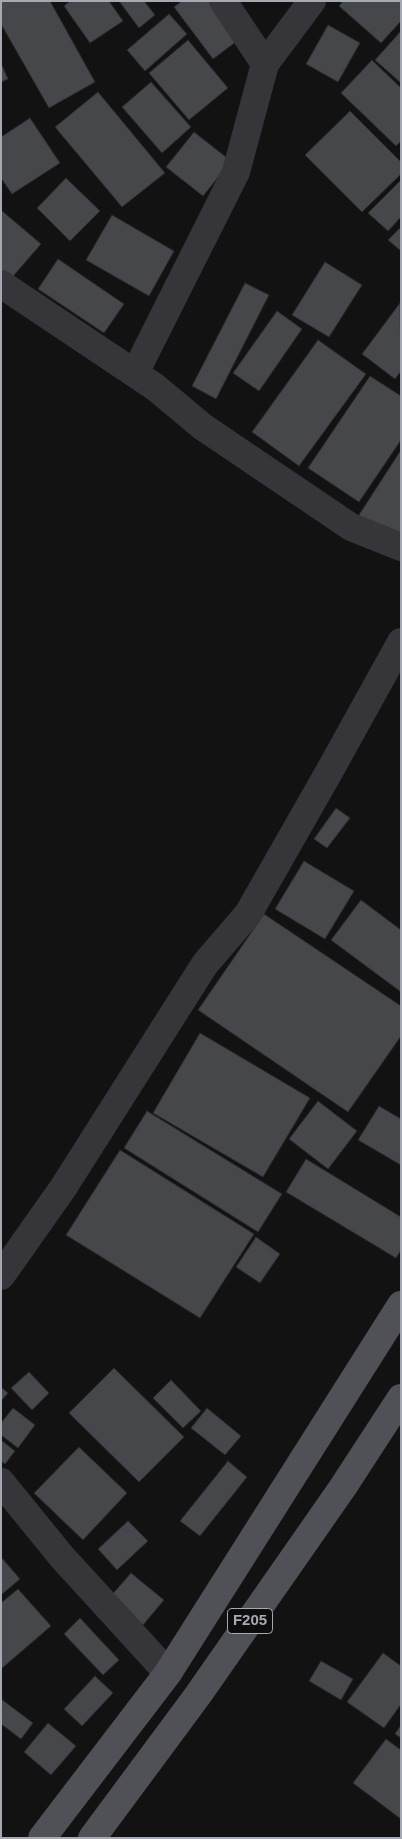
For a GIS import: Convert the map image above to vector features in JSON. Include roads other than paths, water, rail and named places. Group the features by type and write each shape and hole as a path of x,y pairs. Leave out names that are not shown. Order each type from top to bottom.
{"main road":[{"name":"F205","path":"42,1838 168,1674 401,1305"},
{"name":"F205","path":"92,1838 204,1688 343,1487 401,1398"}],"street":[{"path":"223,1 265,64"},
{"path":"135,373 236,172 265,64 312,1"},
{"path":"1,284 135,373 203,427 351,527 401,547"},
{"path":"1,1276 63,1188 205,964 248,914 401,642"},
{"path":"1,1482 62,1557 168,1674"}]}
